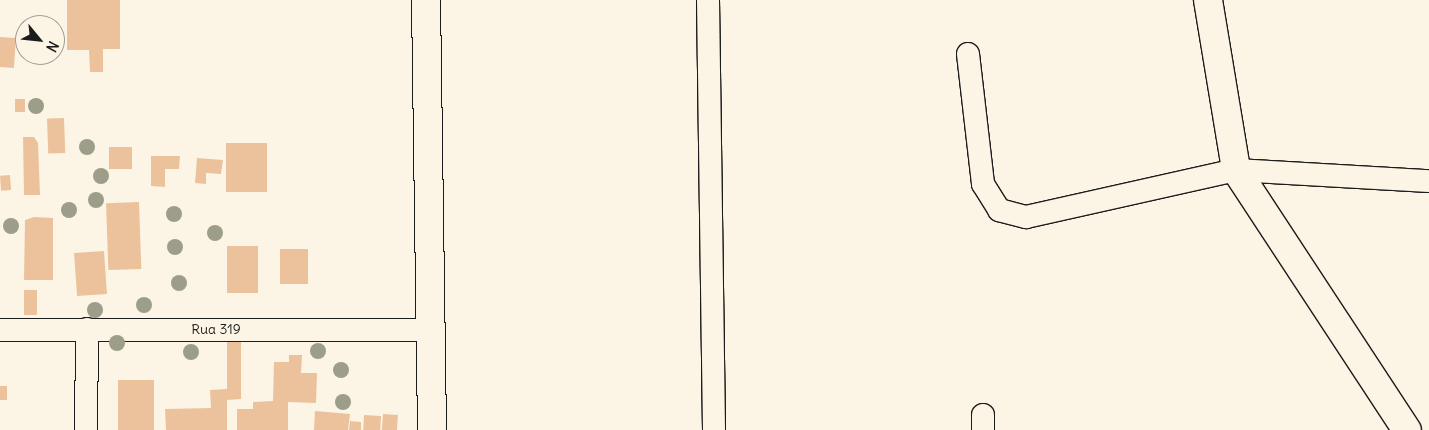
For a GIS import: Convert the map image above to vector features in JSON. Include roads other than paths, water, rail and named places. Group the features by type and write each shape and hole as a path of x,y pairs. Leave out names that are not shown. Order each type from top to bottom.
{"street":[{"path":"426,0 432,430"},
{"path":"708,0 714,430"},
{"path":"1208,0 1236,170 1407,430"},
{"path":"968,54 983,184 999,210 1026,217 1236,170 1429,181"},
{"path":"86,430 87,329"},
{"name":"Rua 319","path":"0,330 432,330"}]}
